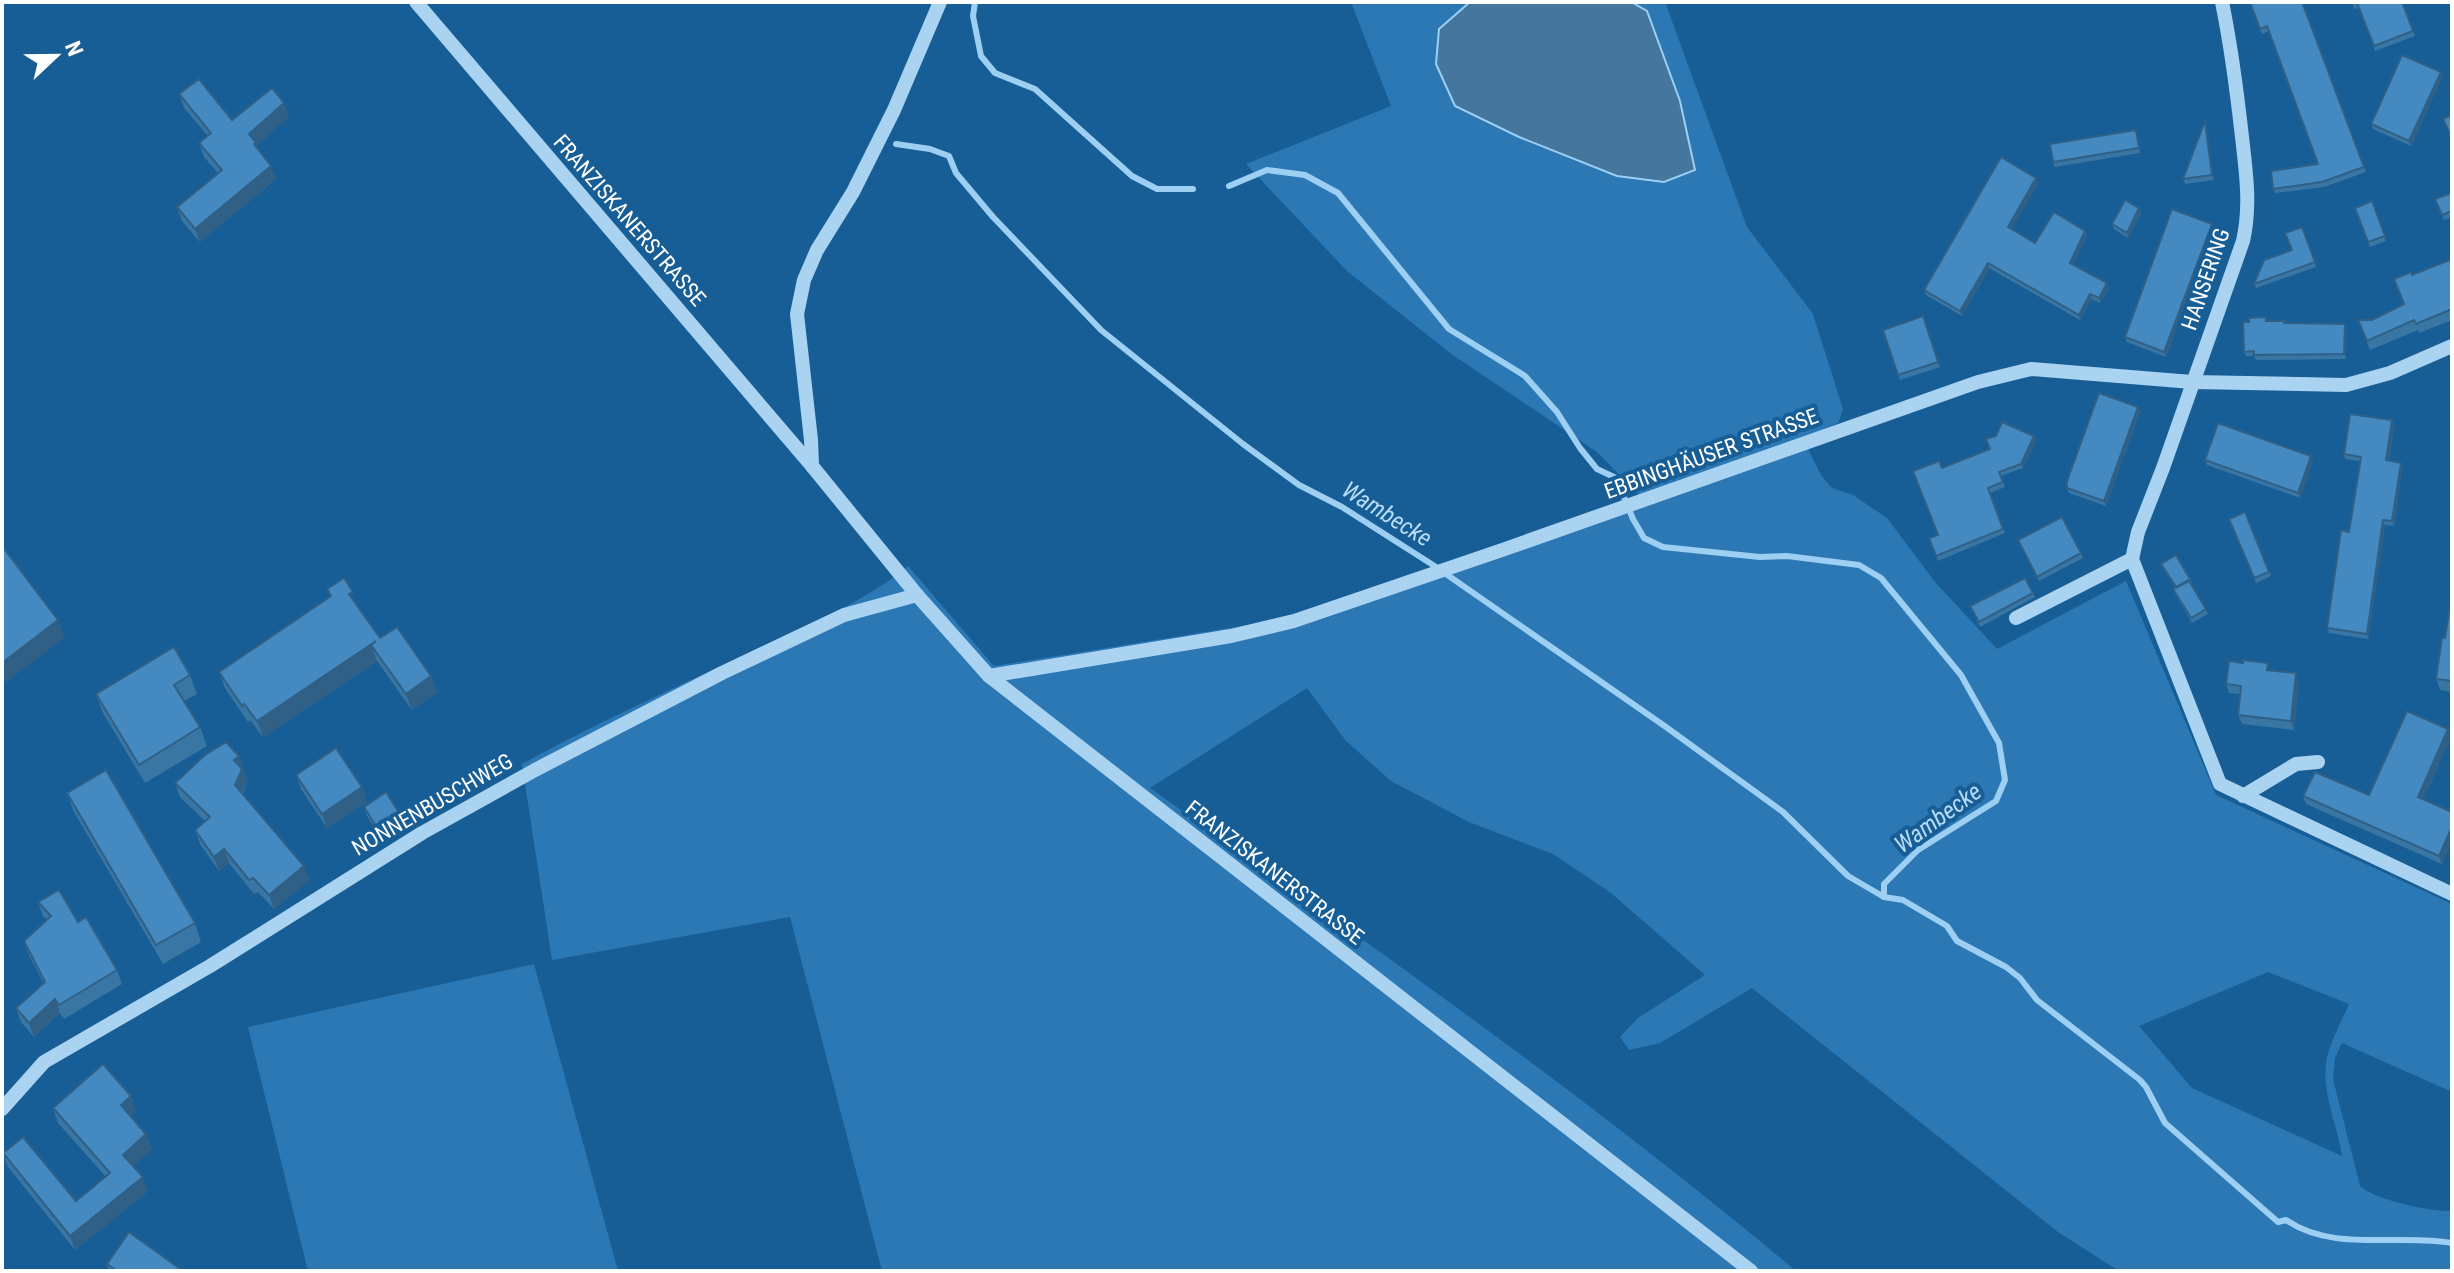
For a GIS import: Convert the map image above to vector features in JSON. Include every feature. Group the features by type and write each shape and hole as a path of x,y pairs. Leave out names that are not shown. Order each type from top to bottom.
{"street":[{"name":"FRANZISKANERSTRASSE","path":"416,2 989,676 1751,1271"},
{"path":"812,466 797,314 804,280 817,250 853,192 894,110 940,2"},
{"name":"HANSERING","path":"2132,559 2138,532 2248,220 2240,115 2222,2"},
{"name":"EBBINGHÄUSER STRASSE","path":"989,676 1231,636 1294,621 1978,382 2031,369 2192,382 2346,385 2390,373 2452,346"},
{"path":"2016,618 2132,559 2220,784 2452,894"},
{"name":"NONNENBUSCHWEG","path":"2,1109 44,1062 210,966 422,833 535,770 722,673 844,615 917,595"},
{"path":"2243,796 2296,764 2318,762"}],"shaded area":[{"path":"1351,2 1470,2 1439,29 1664,182 1695,169 1680,101 1647,11 1631,2 1665,2 1747,227 1813,314 1843,409 1838,423 1803,439 1821,475 1832,488 1853,495 1887,518 1935,582 1997,649 2126,581 2216,795 2452,904 2452,1092 2342,1043 2335,1058 2333,1079 2360,1186 2377,1196 2404,1204 2452,1211 2452,1271 2119,1271 2058,1232 1752,988 1660,1043 1629,1050 1620,1037 1638,1018 1705,975 1611,893 1553,854 1469,822 1391,781 1346,741 1307,688 1150,788 1559,1083 1796,1271 882,1271 790,917 552,960 522,764 633,707 830,615 870,593 908,566 994,666 1267,622 1323,606 1639,495 1597,452 1450,353 1347,271 1246,164 1391,106","holes":["2268,972 2349,1004 2330,1048 2325,1075 2342,1156 2192,1088 2139,1026"]},
{"path":"1470,2 1631,2 1647,11 1680,101 1695,170 1664,182 1617,176 1519,137 1455,106 1436,64 1439,29"},
{"path":"534,964 618,1271 308,1271 248,1027"}],"building":[{"path":"2250,2 2302,2 2364,167 2322,182 2273,189 2271,171 2318,164 2267,26 2260,29"},
{"path":"2352,2 2402,2 2413,31 2374,46 2357,3"},
{"path":"2402,55 2441,72 2409,141 2371,124"},
{"path":"199,79 232,120 272,88 284,103 249,134 271,166 195,229 177,207 222,170 199,143 211,133 179,94"},
{"path":"2452,115 2452,134 2450,134 2443,119"},
{"path":"2205,121 2212,175 2183,179"},
{"path":"2136,130 2139,148 2053,162 2050,144"},
{"path":"2001,157 2036,178 2008,227 2035,243 2054,212 2085,231 2070,263 2107,283 2099,298 2090,294 2079,315 1988,263 1960,311 1924,290"},
{"path":"2452,193 2452,211 2442,215 2435,199"},
{"path":"2125,200 2139,208 2127,233 2112,224"},
{"path":"2372,201 2385,236 2368,242 2355,208"},
{"path":"2172,209 2212,224 2164,352 2125,337"},
{"path":"2302,227 2315,262 2254,284 2264,260 2292,250 2285,233"},
{"path":"2452,259 2452,309 2416,324 2414,320 2367,341 2358,320 2372,320 2404,304 2394,279"},
{"path":"1923,316 1938,362 1898,375 1883,330"},
{"path":"2266,317 2266,321 2284,323 2345,324 2344,354 2254,355 2254,351 2244,352 2243,322 2249,322 2249,318"},
{"path":"2099,393 2138,407 2104,501 2067,488"},
{"path":"2350,414 2392,420 2386,460 2401,463 2392,521 2383,520 2367,634 2327,628 2341,530 2349,532 2361,457 2344,454"},
{"path":"2002,422 2034,436 2021,464 1999,472 2003,482 1988,488 2003,529 1936,556 1929,538 1938,535 1913,471 1939,461 1942,468 1990,449 1986,439 1996,436"},
{"path":"2218,423 2311,456 2298,493 2205,460"},
{"path":"2245,512 2269,572 2254,578 2229,519"},
{"path":"2062,517 2081,553 2037,577 2018,540"},
{"path":"2,546 58,620 2,663"},
{"path":"2176,555 2190,579 2176,587 2161,564"},
{"path":"344,578 353,592 349,594 380,638 397,627 431,676 406,694 371,645 376,641 257,721 244,704 242,706 219,672 331,596 327,589"},
{"path":"2025,578 2033,593 1979,622 1970,606"},
{"path":"2189,581 2206,609 2191,618 2173,589"},
{"path":"2452,594 2452,681 2436,679"},
{"path":"174,647 190,675 174,685 200,727 139,765 96,694"},
{"path":"2243,660 2268,663 2267,670 2296,673 2291,721 2238,715 2241,686 2226,684 2229,661 2243,663"},
{"path":"2407,711 2448,729 2418,797 2452,812 2452,827 2439,856 2303,796 2315,772 2369,795"},
{"path":"226,742 239,756 234,760 242,769 235,785 304,866 269,895 253,878 249,880 224,849 214,857 195,830 210,817 175,783 205,755"},
{"path":"336,748 362,787 322,814 296,775"},
{"path":"106,770 195,923 156,945 67,793"},
{"path":"386,792 400,814 377,828 364,807"},
{"path":"59,890 78,922 86,917 117,970 59,1005 55,999 29,1023 16,1008 45,982 24,941 51,916 38,902"},
{"path":"103,1064 131,1096 121,1105 146,1134 123,1155 143,1177 70,1236 3,1153 23,1137 76,1201 110,1173 53,1108"},
{"path":"129,1232 183,1271 117,1271 107,1264"}],"waterway":[{"name":"Wambecke","path":"975,2 973,16 981,56 995,73 1035,89 1132,176 1157,189 1193,189"},
{"name":"Wambecke","path":"896,144 930,149 949,156 956,173 993,217 1101,330 1243,444 1299,485 1342,507 1433,565 1666,727 1783,812 1848,876 1884,897 1903,900 1947,926 1957,941 2006,967 2020,978 2037,1000 2140,1080 2165,1123 2278,1222 2286,1220 2305,1230 2346,1239 2452,1243"},
{"name":"Wambecke","path":"1229,186 1267,170 1305,175 1338,193 1449,329 1525,376 1557,412 1597,469 1616,478 1644,538 1663,547 1859,565 1881,578 1961,675 1999,743 2005,780 1996,801 1918,850 1884,884 1884,897"}]}
